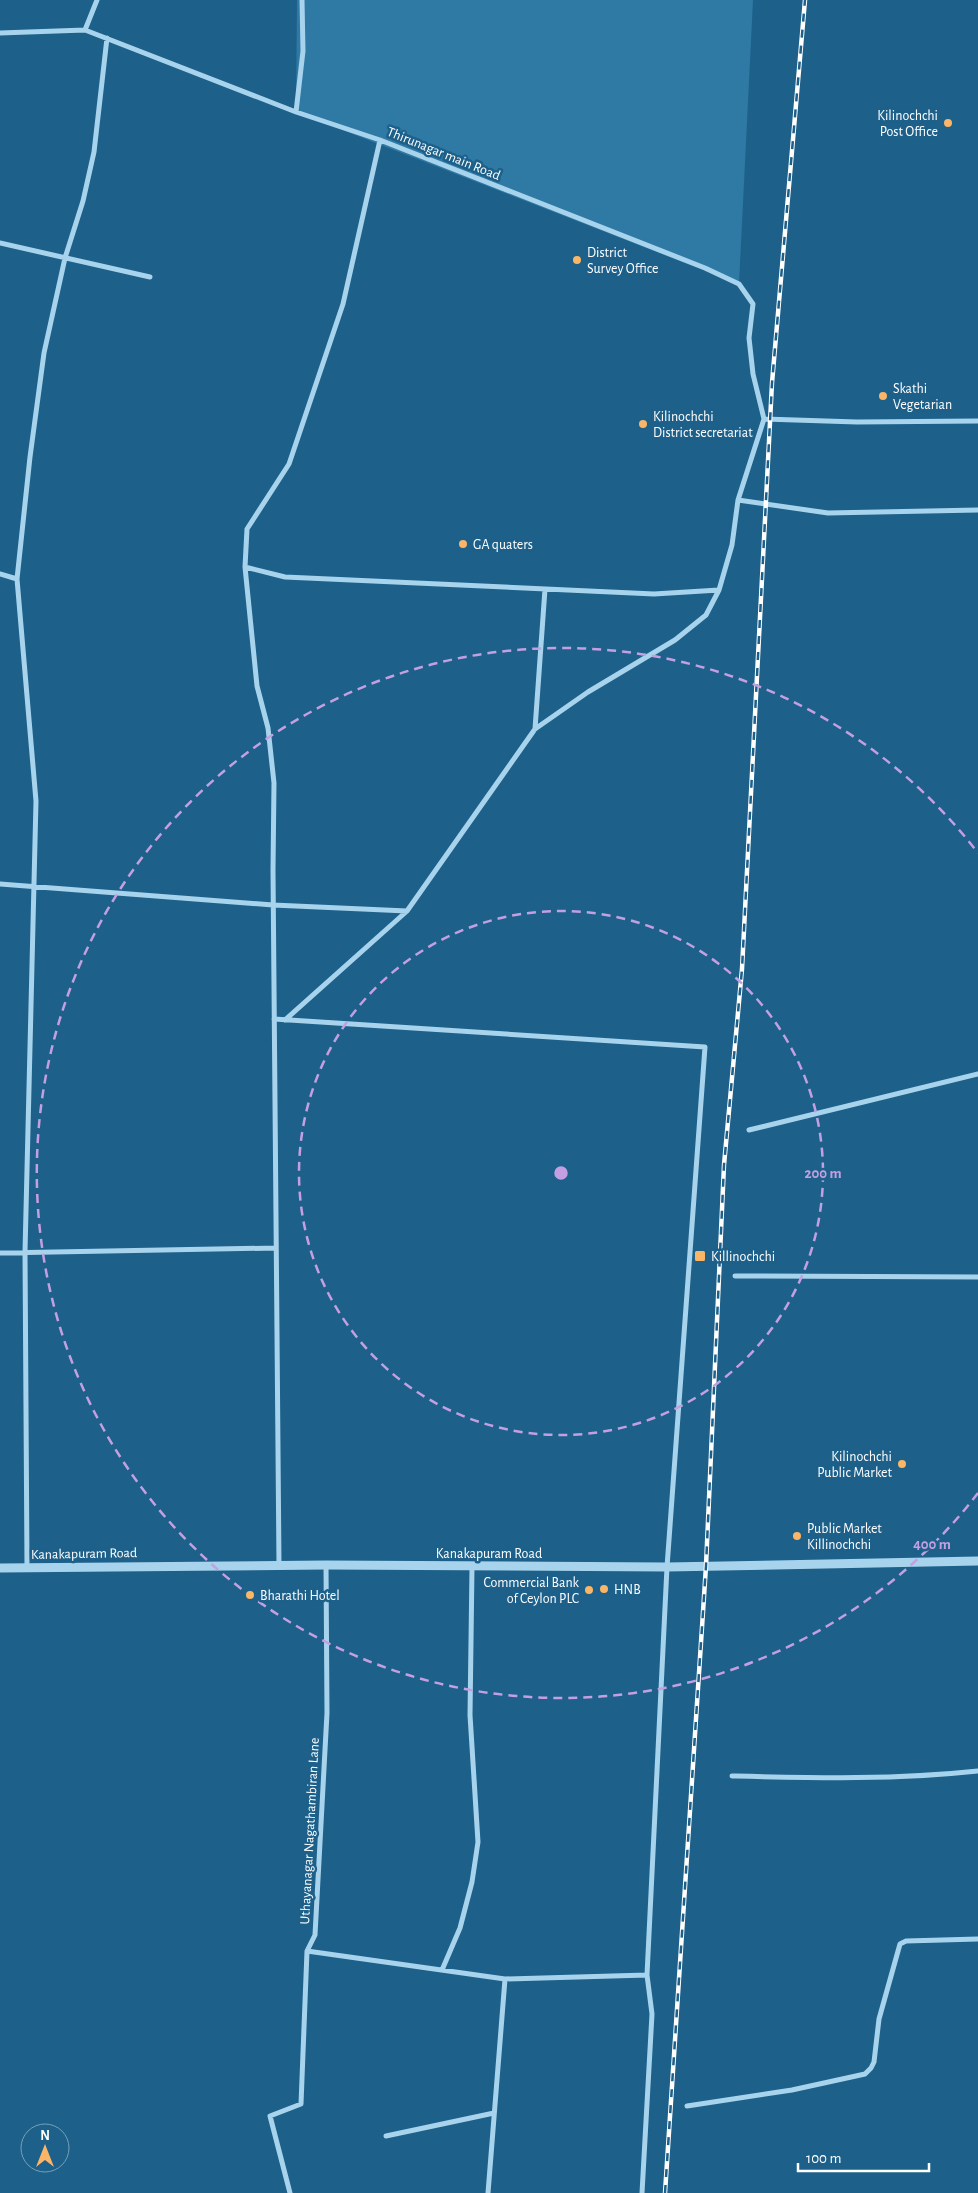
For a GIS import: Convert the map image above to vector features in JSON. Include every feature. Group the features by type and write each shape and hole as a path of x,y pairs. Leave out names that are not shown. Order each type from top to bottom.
{"street":[{"path":"85,30 97,0"},
{"path":"296,112 303,51 302,0"},
{"name":"Thirunagar main Road","path":"0,33 85,30 296,112 380,140 705,268 739,284 753,304 749,338 753,374 764,419"},
{"path":"27,1567 25,1252 36,801 17,579 30,457 44,353 65,258 83,201 94,152 108,38"},
{"path":"279,1565 273,904 274,783 268,728 257,686 245,567 247,529 288,464 342,304 380,140"},
{"path":"0,243 150,277"},
{"path":"285,1020 407,911 534,729 588,692 675,640 706,615 719,590 732,546 738,500 764,419 857,422 978,421"},
{"path":"738,500 828,513 978,510"},
{"path":"245,567 285,577 654,594 719,590"},
{"path":"0,574 17,579"},
{"path":"534,729 545,589"},
{"path":"0,884 273,904 407,911"},
{"path":"274,1019 706,1047 667,1567 647,1975 652,2014 642,2193"},
{"path":"749,1130 978,1074"},
{"path":"0,1252 276,1248"},
{"path":"735,1276 978,1278"},
{"name":"Kanakapuram Road","path":"0,1568 279,1565 667,1567 978,1562"},
{"name":"Uthayanagar Nagathambiran Lane","path":"290,2193 270,2116 301,2104 307,1951 315,1934 327,1713 326,1565"},
{"path":"442,1970 460,1928 472,1882 478,1842 470,1715 472,1567"},
{"path":"732,1776 852,1779 978,1771"},
{"path":"687,2106 792,2090 866,2074 874,2062 879,2019 900,1944 906,1941 978,1939"},
{"path":"307,1951 505,1979 647,1975"},
{"path":"488,2193 505,1979"},
{"path":"386,2136 494,2113"}],"shaded area":[{"path":"297,0 753,0 739,284 296,112"}],"railway":[{"path":"665,2193 706,1566 724,1165 742,969 772,383 805,0"}],"place":[{"name":"Kilinochchi Post Office","path":"948,123"},
{"name":"District Survey Office","path":"577,260"},
{"name":"Skathi Vegetarian","path":"883,396"},
{"name":"Kilinochchi District secretariat","path":"643,424"},
{"name":"GA quaters","path":"463,544"},
{"name":"Killinochchi","path":"700,1256"},
{"name":"Kilinochchi Public Market","path":"902,1464"},
{"name":"Public Market Killinochchi","path":"797,1536"},
{"name":"HNB","path":"604,1589"},
{"name":"Commercial Bank of Ceylon PLC","path":"589,1590"},
{"name":"Bharathi Hotel","path":"250,1595"}]}
